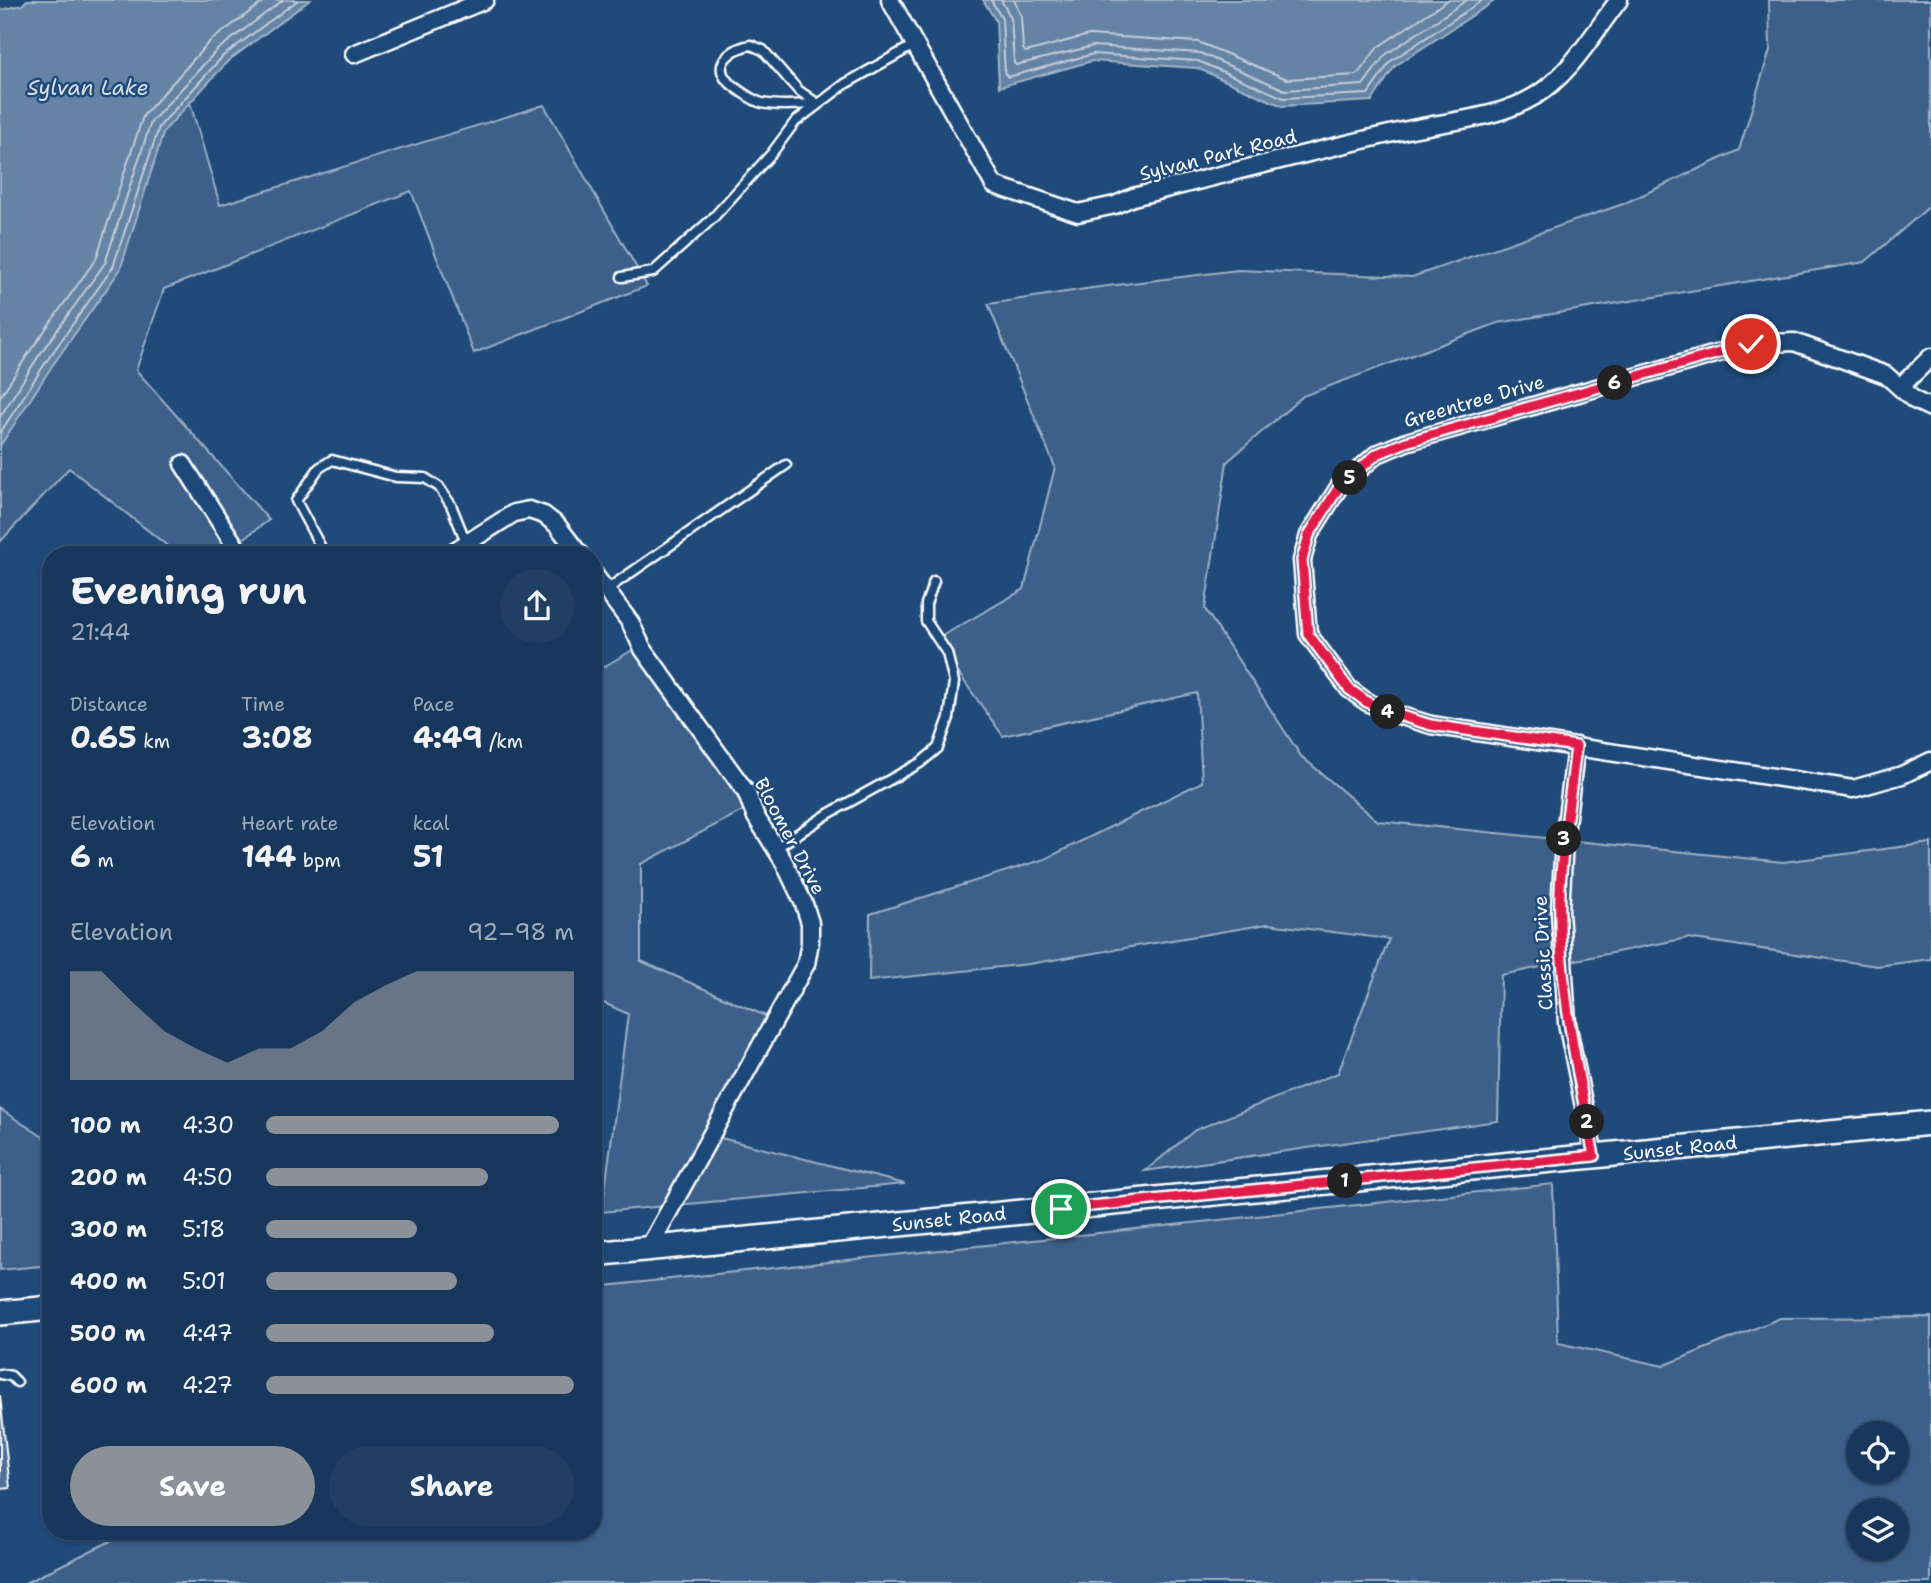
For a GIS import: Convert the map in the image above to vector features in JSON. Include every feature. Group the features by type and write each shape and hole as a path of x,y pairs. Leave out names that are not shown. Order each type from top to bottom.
{"street":[{"path":"354,54 485,0"},
{"name":"Sylvan Park Road","path":"890,0 995,185 1078,213 1115,205 1146,194 1517,105 1536,95 1568,66 1619,0"},
{"name":"Greentree Drive","path":"1931,408 1914,400 1886,374 1794,342 1751,344 1406,442 1377,454 1339,487 1309,535 1302,560 1308,634 1349,689 1388,712 1431,725 1853,789 1902,775 1931,761"},
{"path":"1901,386 1931,357"},
{"path":"183,464 235,546"},
{"path":"460,546 514,513 529,510 544,515 557,525 573,546"},
{"name":"Bloomer Drive","path":"602,585 630,622 643,649 746,792 756,817 795,883 810,923 806,964 648,1249"},
{"name":"Classic Drive","path":"1576,746 1564,841 1560,911 1567,1023 1594,1156"},
{"name":"Sunset Road","path":"602,1253 1931,1123"},
{"path":"0,1313 42,1309"}],"lane":[{"path":"751,45 763,50 798,90 818,104 760,102 725,78 722,69 725,59 741,46 751,45"},
{"path":"622,277 653,272 712,219 772,153 795,122 882,62 915,45"},
{"path":"320,546 296,501 319,468 332,460 396,477 425,478 439,487 451,505 466,542"},
{"path":"606,590 786,466"},
{"path":"776,848 828,814 920,763 938,748 949,718 954,682 947,653 926,621 926,604 934,581"},
{"path":"0,1374 11,1376 17,1382"}],"shaded area":[{"path":"1769,0 1931,0 1931,205 1865,262 1498,323 1303,396 1227,462 1205,609 1301,756 1378,821 1783,862 1931,843 1931,959 1877,966 1687,938 1501,975 1498,1121 1145,1171 1195,1130 1338,1073 1389,939 1268,924 1029,964 869,981 870,914 1045,859 1202,782 1197,693 1003,736 935,640 1024,589 1055,467 988,304 1238,270 1412,277 1623,204 1739,150 1770,50"},
{"path":"184,82 220,205 544,105 647,286 474,353 411,191 164,289 136,370 269,520 233,546 168,546 69,468 0,542 0,430"},
{"path":"643,644 752,806 641,864 641,961 779,1022 709,1135 905,1184 602,1212 628,1014 602,1002 602,668"},
{"path":"0,1109 42,1136 42,1266 0,1270"},
{"path":"1553,1184 1558,1343 1663,1366 1780,1318 1931,1317 1931,1583 25,1583 113,1540 602,1540 602,1286"}],"water":[{"name":"Sylvan Lake","path":"27,0 310,0 228,61 164,131 120,270 52,366 0,446 0,10 22,5"},
{"path":"983,0 1496,0 1395,66 1372,101 1282,106 1197,68 1092,61 999,87 996,21"}],"building":[{"path":"0,1395 10,1488 0,1489"}],"route":[{"path":"1061,1209 1594,1156 1567,1023 1560,911 1564,841 1576,746 1431,725 1388,712 1367,702 1349,689 1308,634 1302,560 1309,535 1339,487 1377,454 1406,442 1751,344"}]}
